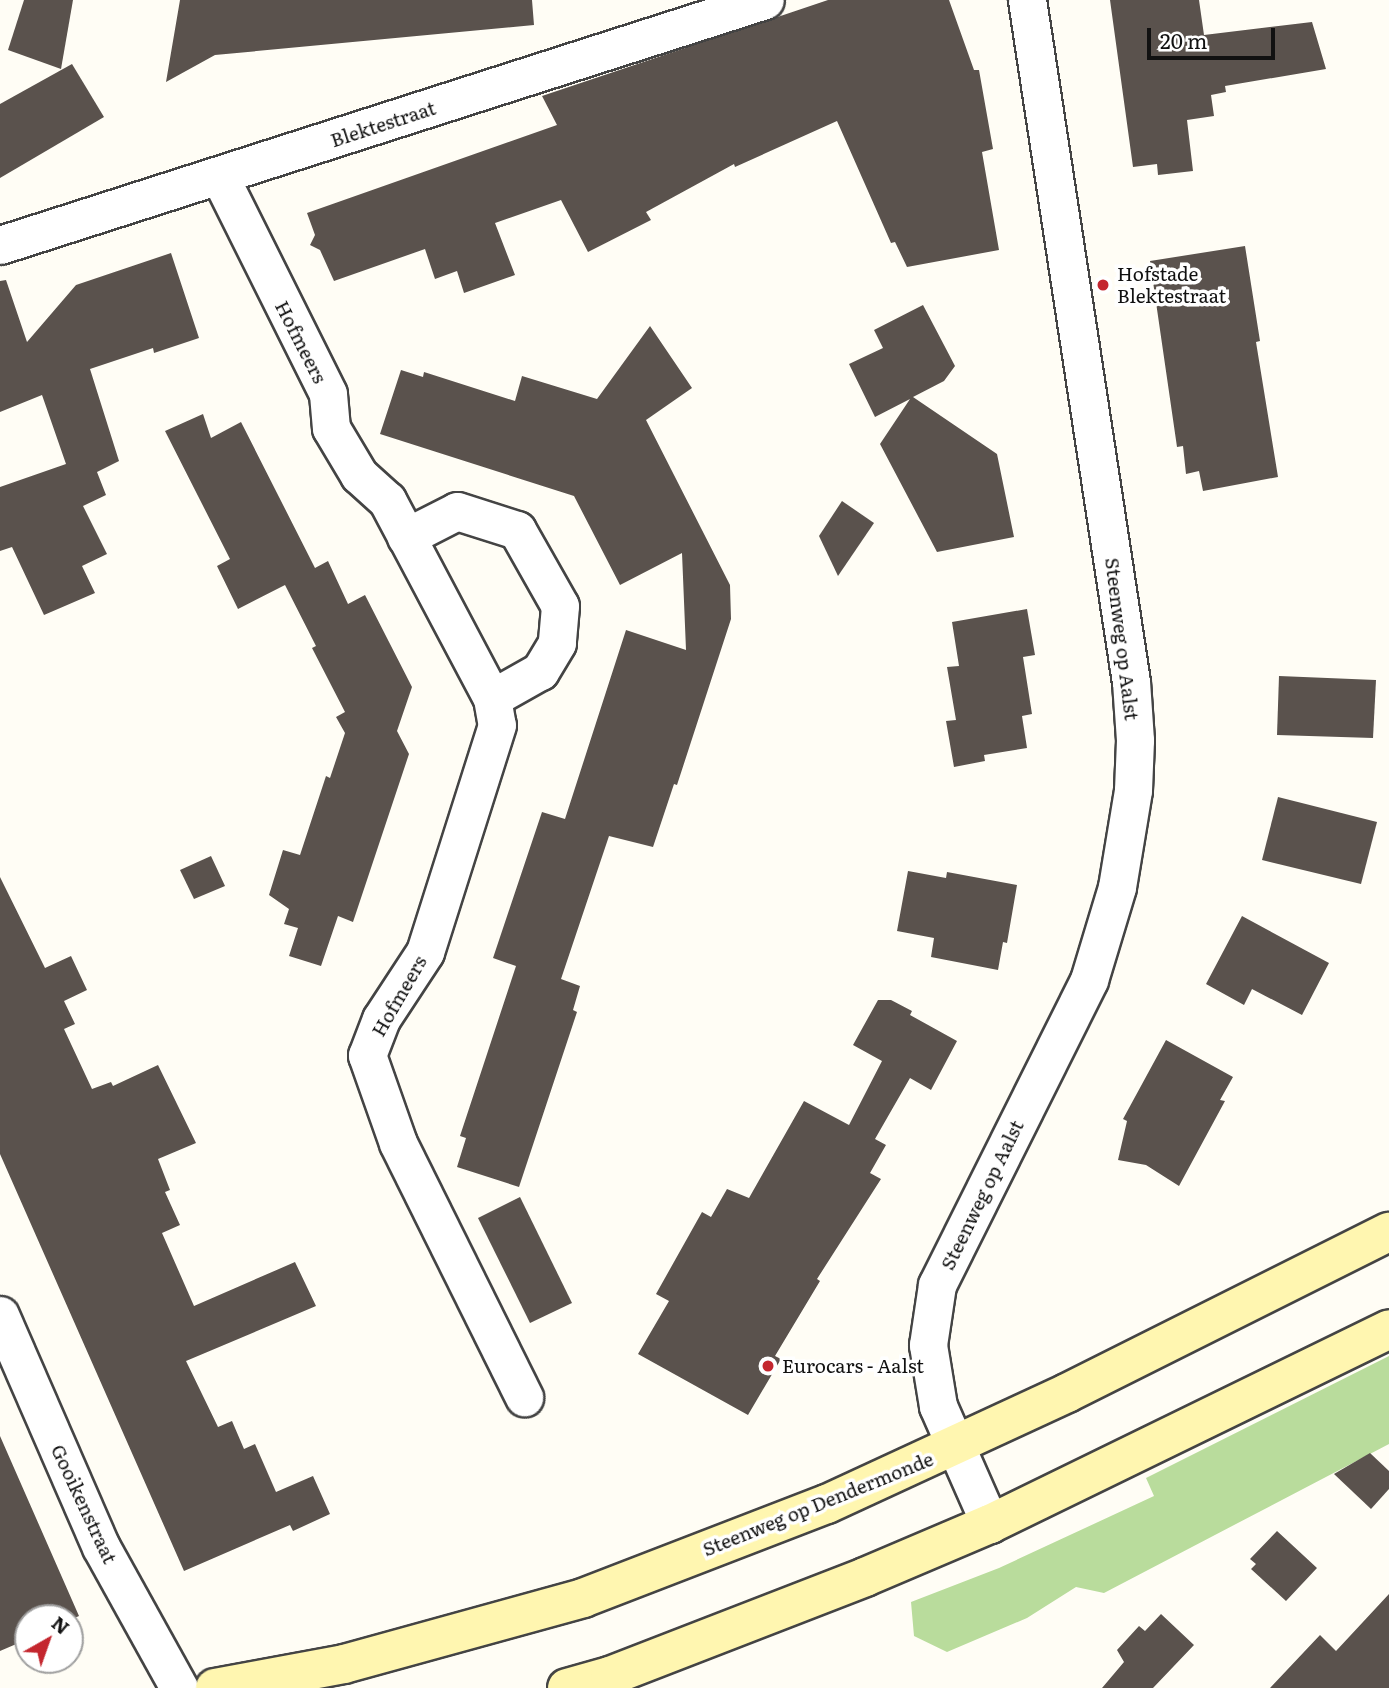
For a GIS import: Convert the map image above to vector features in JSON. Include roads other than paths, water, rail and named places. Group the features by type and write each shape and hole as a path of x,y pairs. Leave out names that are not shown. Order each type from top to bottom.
{"main road":[{"name":"Steenweg op Dendermonde","path":"215,1688 344,1664 583,1598 827,1504 954,1447 1389,1232"},
{"path":"567,1688 610,1676 865,1577 990,1524 1389,1329"}],"street":[{"name":"Blektestraat","path":"0,245 220,177 765,0"},
{"name":"Steenweg op Aalst","path":"990,1524 938,1406 928,1345 937,1285 1089,981 1117,887 1133,790 1135,740 1131,682 1027,0"},
{"name":"Hofmeers","path":"220,177 328,394 331,428 359,474 387,500 492,698 497,725 425,952 381,1018 367,1055 398,1143 524,1396"},
{"path":"406,537 457,511 517,530 561,606 557,643 540,671 492,698"},
{"name":"Gooikenstraat","path":"0,1315 102,1547 179,1688"}],"place":[{"name":"Hofstade Blektestraat","path":"1103,285"},
{"name":"Eurocars - Aalst","path":"768,1366"}]}
